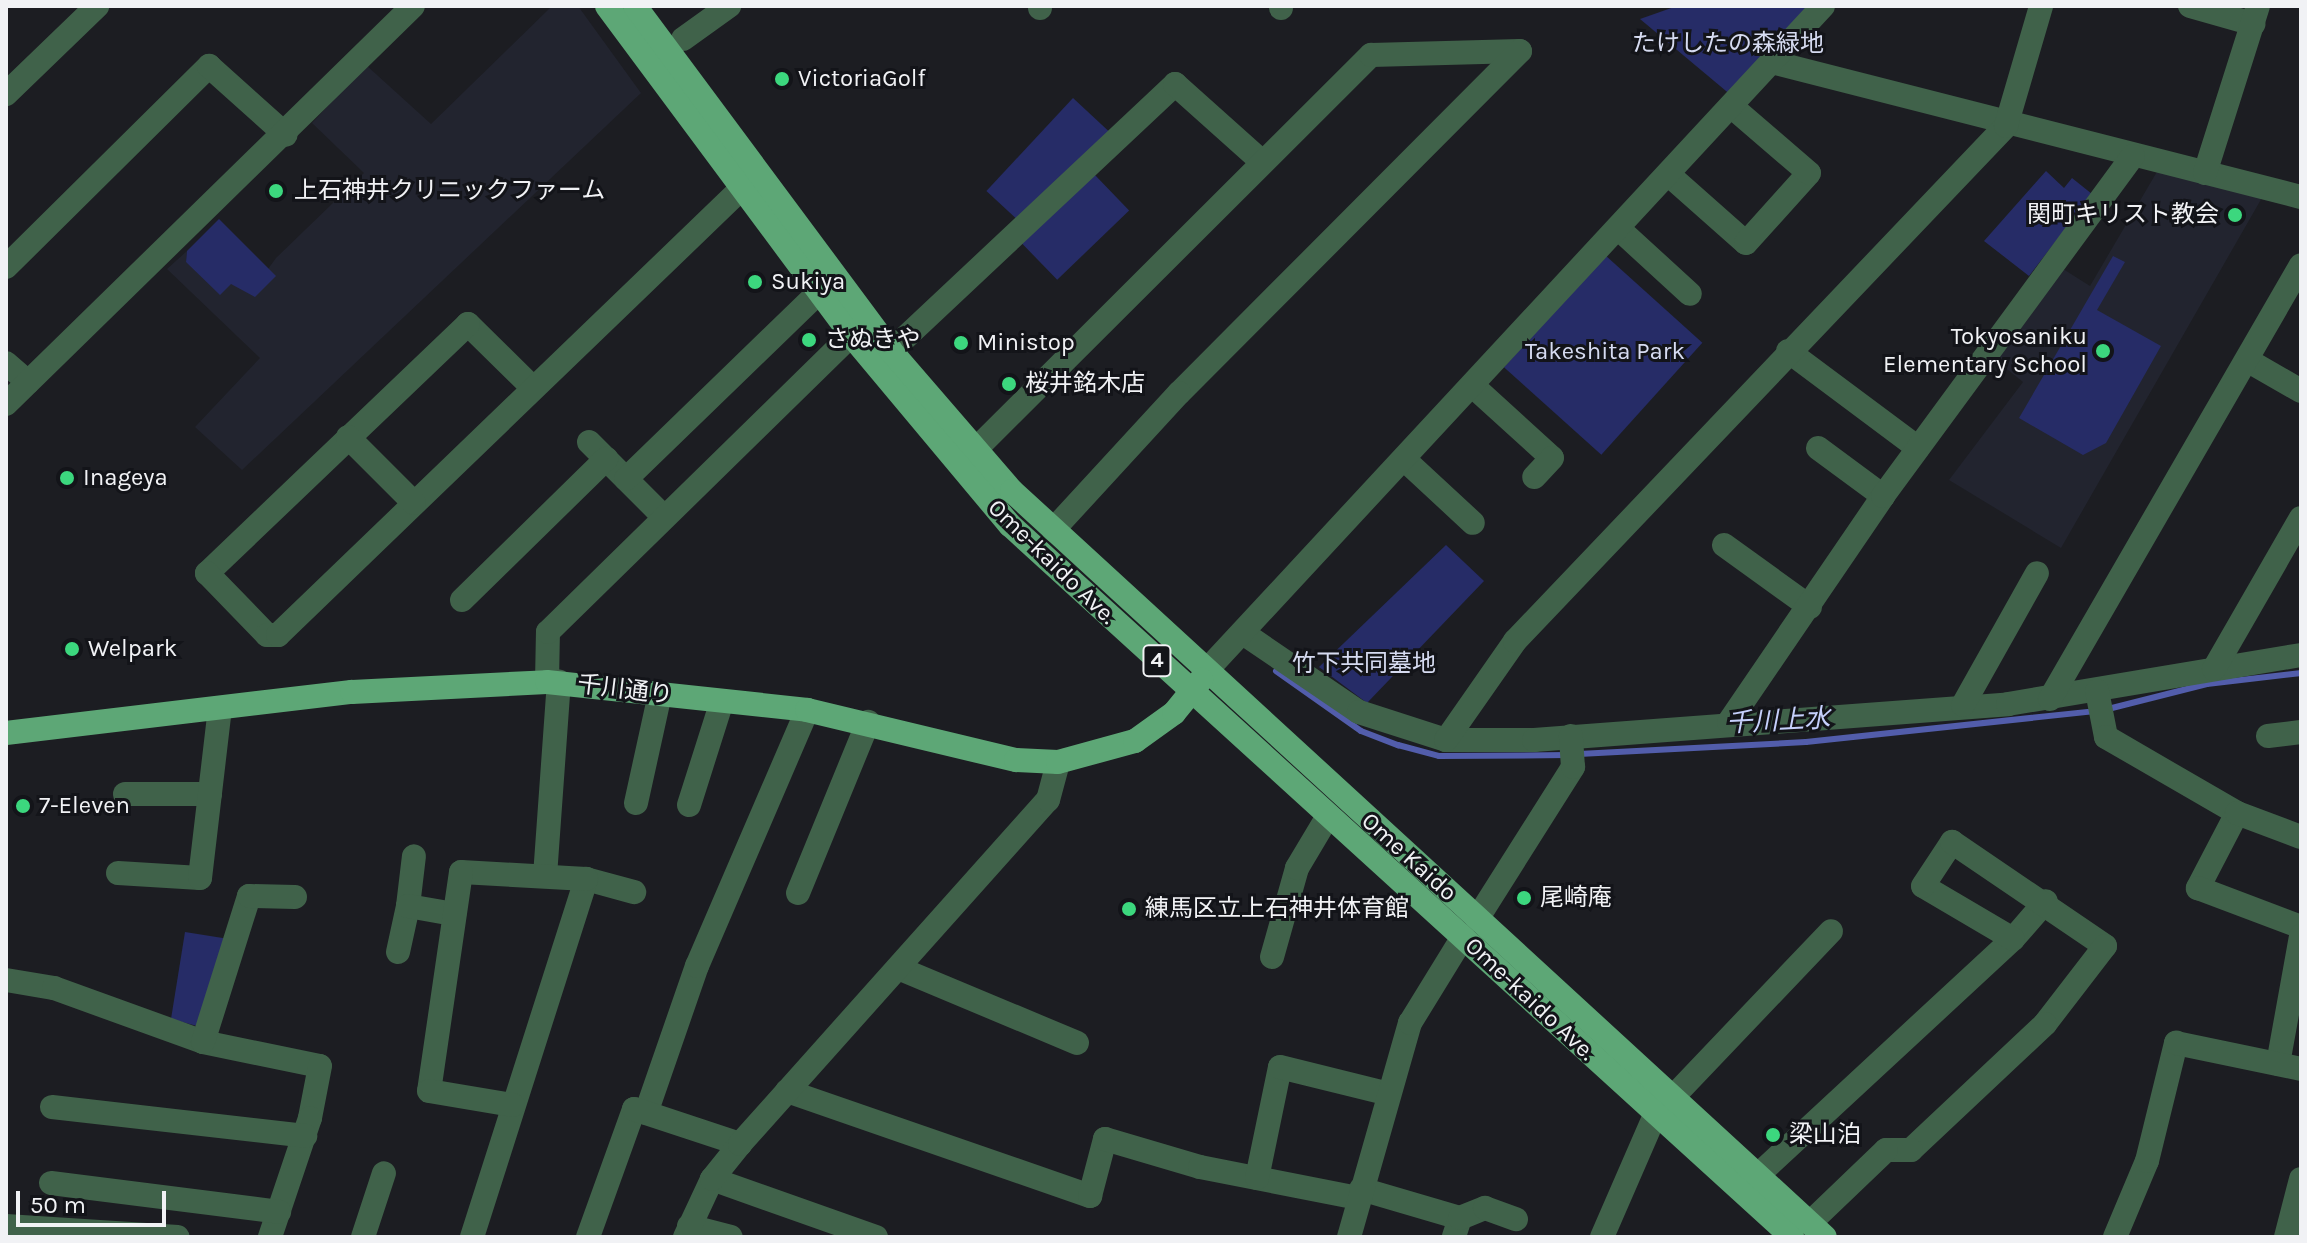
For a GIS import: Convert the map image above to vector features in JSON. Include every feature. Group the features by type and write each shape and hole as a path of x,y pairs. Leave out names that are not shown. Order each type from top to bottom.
{"main road":[{"name":"Ome-kaido Ave.","path":"607,6 851,335 1010,525 1328,816 1470,928 1655,1115 1809,1232"},
{"name":"Ome-kaido Ave.","path":"635,6 891,351 974,451 1053,530 1206,671"},
{"name":"千川通り","path":"6,733 409,687 553,682 807,710 868,722 1016,760 1058,762 1135,741 1193,694 1206,671"},
{"name":"Ome Kaido","path":"1206,671 1470,928 1673,1097 1758,1175 1809,1232"}],"street":[{"path":"6,94 97,6"},
{"path":"6,404 286,135 413,6"},
{"path":"683,39 729,6"},
{"path":"1206,671 1406,461 1823,6"},
{"path":"1446,740 1515,641 1788,351 2006,126 2041,6"},
{"path":"2190,6 2256,15 2205,173"},
{"path":"974,451 1260,160 1371,55 1520,51 1179,393 1053,530"},
{"path":"1772,62 2006,126 2301,197"},
{"path":"6,267 209,66 286,135"},
{"path":"891,351 1175,84 1260,160"},
{"path":"1668,174 1746,243 1809,173 1731,106"},
{"path":"1729,722 1883,496 2133,156"},
{"path":"532,387 468,324 207,573 267,635 278,635 742,188"},
{"path":"1619,229 1690,294"},
{"path":"2050,699 2301,265"},
{"path":"626,479 819,292"},
{"path":"545,876 553,682 548,632 851,335"},
{"path":"1788,351 1918,448"},
{"path":"2247,360 2301,391"},
{"path":"6,363 28,382"},
{"path":"1474,387 1552,458 1534,477"},
{"path":"348,437 414,503"},
{"path":"1818,448 1883,496"},
{"path":"462,600 598,450 664,517"},
{"path":"1406,461 1473,523"},
{"path":"2214,669 2301,518"},
{"path":"1724,545 1810,607"},
{"path":"1963,705 2037,573"},
{"path":"1243,633 1359,712 1446,740 1572,749 1729,722 2050,699 2100,706 2214,669 2301,655"},
{"path":"636,803 660,694"},
{"path":"689,805 722,701"},
{"path":"2100,706 2116,744 2237,813 2301,837"},
{"path":"118,873 200,878 220,708"},
{"path":"646,1113 697,966 807,710"},
{"path":"798,893 868,722"},
{"path":"2268,736 2301,732"},
{"path":"1349,1237 1410,1023 1470,928 1572,749"},
{"path":"731,1237 687,1232 712,1179 1048,800 1058,762"},
{"path":"125,794 210,794"},
{"path":"2237,813 2198,888 2301,927"},
{"path":"1272,957 1297,868 1328,816"},
{"path":"1809,1232 1886,1150 1911,1150 2045,1024 2105,946 2046,901 1952,842 1923,886 2013,939"},
{"path":"398,952 414,856"},
{"path":"513,1105 429,1091 461,872 586,879 634,892"},
{"path":"472,1237 586,879"},
{"path":"203,1042 249,896 295,897"},
{"path":"1758,1175 2013,939 2046,901"},
{"path":"408,906 454,914"},
{"path":"1673,1097 1831,931"},
{"path":"2115,1237 2147,1161 2176,1043 2290,1066 2301,936"},
{"path":"898,968 1077,1043"},
{"path":"6,980 54,988 203,1042 320,1066 305,1136 270,1237"},
{"path":"1257,1178 1280,1067 1389,1094"},
{"path":"787,1091 1090,1196 1105,1139 1257,1178 1359,1194 1457,1227 1485,1208 1516,1219"},
{"path":"52,1107 305,1136"},
{"path":"588,1237 634,1109 740,1144"},
{"path":"1602,1237 1655,1115"},
{"path":"363,1237 384,1173"},
{"path":"712,1179 836,1230 876,1237"},
{"path":"2286,1237 2301,1179"},
{"path":"51,1183 279,1212"},
{"path":"6,1226 178,1237"}],"shaded area":[{"path":"552,6 578,6 641,93 242,470 195,427 260,358 167,269 187,251 186,262 231,284 275,276 268,269 276,258 364,173 312,123 366,65 431,124"},
{"path":"2158,170 2263,196 2061,548 1949,480 2023,382 1993,358 2060,267 2090,286"}],"green space":[{"name":"たけしたの森緑地","path":"1677,6 1813,6 1732,96 1640,19"},
{"path":"1073,98 1110,132 1023,225 986,191"},
{"path":"2046,171 2064,188 2072,178 2092,194 2029,276 1984,241"},
{"path":"1093,173 1129,210 1057,280 1021,242"},
{"path":"219,219 276,276 255,297 231,284 220,295 186,262 187,251"},
{"name":"Takeshita Park","path":"1605,255 1702,343 1601,455 1504,367"},
{"path":"2113,256 2125,262 2097,310 2161,346 2106,443 2083,455 2019,418"},
{"name":"竹下共同墓地","path":"1446,545 1484,581 1367,703 1319,667"},
{"path":"185,932 229,939 197,1026 171,1019"}],"waterway":[{"name":"千川上水","path":"1276,671 1361,731 1398,745 1439,756 1568,755"},
{"name":"千川上水","path":"2108,709 2207,684 2301,673"},
{"name":"千川上水","path":"1579,754 1806,742 2097,711"}],"place":[{"name":"VictoriaGolf","path":"782,79"},
{"name":"上石神井クリニックファーム","path":"276,191"},
{"name":"関町キリスト教会","path":"2235,215"},
{"name":"Sukiya","path":"755,282"},
{"name":"さぬきや","path":"809,340"},
{"name":"Ministop","path":"961,343"},
{"name":"Tokyosaniku Elementary School","path":"2103,351"},
{"name":"桜井銘木店","path":"1009,384"},
{"name":"Inageya","path":"67,478"},
{"name":"Welpark","path":"72,649"},
{"name":"7-Eleven","path":"23,806"},
{"name":"尾崎庵","path":"1524,898"},
{"name":"練馬区立上石神井体育館","path":"1129,909"},
{"name":"梁山泊","path":"1773,1135"}]}
